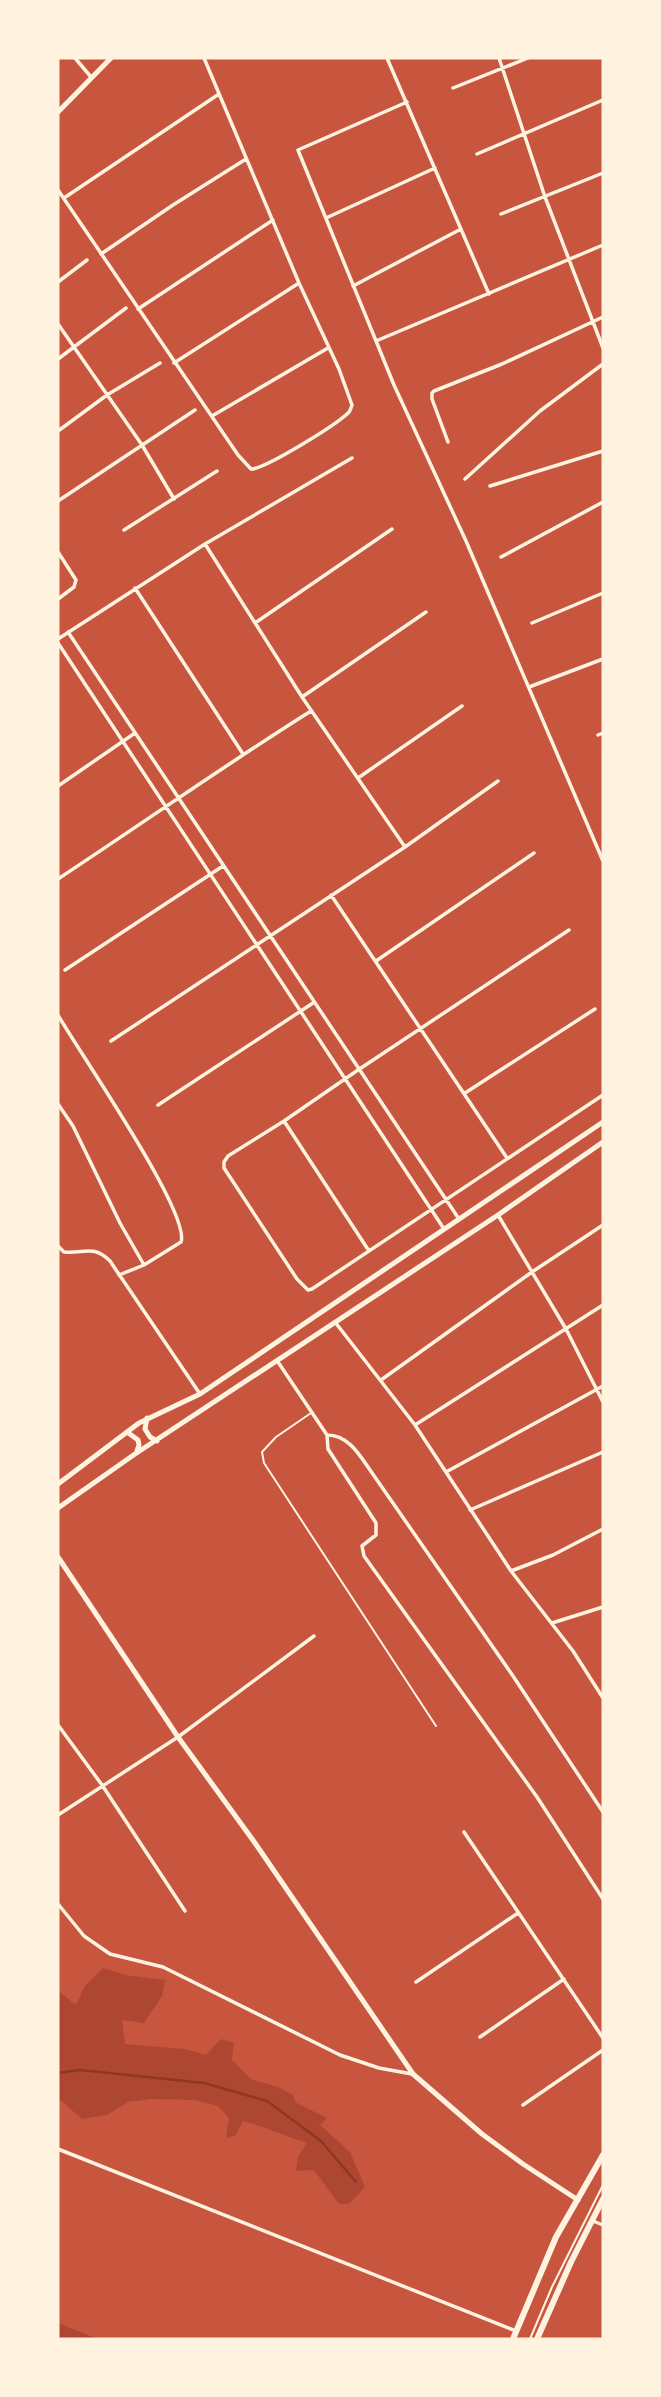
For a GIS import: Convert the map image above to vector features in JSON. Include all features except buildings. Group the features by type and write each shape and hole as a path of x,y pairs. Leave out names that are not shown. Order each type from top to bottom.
{"main road":[{"path":"58,112 111,58"},
{"path":"58,1484 148,1418 200,1394 603,1122"},
{"path":"58,1508 603,1142"},
{"path":"148,1418 145,1429 148,1435 158,1441"},
{"path":"127,1432 138,1440 135,1454"},
{"path":"58,1557 178,1737 255,1843 412,2074 482,2134 578,2200"},
{"path":"513,2339 546,2259 603,2155"},
{"path":"537,2339 603,2199"}],"street":[{"path":"75,58 92,78"},
{"path":"58,190 174,363 238,455 251,469 265,466 349,413 352,405 339,369 299,283 204,58"},
{"path":"387,58 489,294"},
{"path":"499,58 545,197 603,348"},
{"path":"453,88 528,58"},
{"path":"64,198 219,94"},
{"path":"477,154 603,101"},
{"path":"407,103 298,150 376,342 603,861"},
{"path":"101,254 246,159"},
{"path":"326,219 435,168"},
{"path":"501,215 603,173"},
{"path":"138,309 273,220"},
{"path":"353,286 461,229"},
{"path":"376,342 603,245"},
{"path":"58,282 87,260"},
{"path":"174,363 299,283"},
{"path":"58,359 126,308"},
{"path":"447,442 432,393 502,365 603,317"},
{"path":"58,324 142,445 174,499"},
{"path":"212,416 328,348"},
{"path":"58,431 107,395 160,363"},
{"path":"465,479 540,411 603,364"},
{"path":"58,501 195,410"},
{"path":"490,486 603,451"},
{"path":"352,458 205,544 58,641 165,809 445,1230"},
{"path":"124,530 217,471"},
{"path":"501,557 603,502"},
{"path":"255,623 391,530"},
{"path":"205,544 311,711 405,847"},
{"path":"58,552 76,580 75,587 58,600"},
{"path":"135,588 243,754"},
{"path":"532,623 603,593"},
{"path":"302,697 426,612"},
{"path":"68,632 459,1220"},
{"path":"529,687 603,659"},
{"path":"358,778 462,706"},
{"path":"58,879 311,711"},
{"path":"58,786 135,733"},
{"path":"111,1041 405,847 498,781"},
{"path":"376,961 534,853"},
{"path":"65,970 223,866"},
{"path":"331,895 506,1158"},
{"path":"569,930 228,1156 224,1168 307,1290 317,1287 603,1095"},
{"path":"158,1105 313,1003"},
{"path":"465,1093 596,1009"},
{"path":"58,1015 149,1161 180,1226 181,1242 145,1265 120,1275"},
{"path":"58,1104 73,1126 120,1223 145,1265"},
{"path":"284,1121 369,1251"},
{"path":"498,1215 566,1329 603,1402"},
{"path":"381,1381 532,1272 603,1225"},
{"path":"58,1247 64,1252 94,1250 102,1253 120,1275 200,1394"},
{"path":"415,1425 603,1305"},
{"path":"335,1322 415,1425 511,1571 588,1672 603,1698"},
{"path":"278,1362 327,1435 328,1449 376,1523 376,1535 362,1546 364,1556 537,1797 603,1899"},
{"path":"446,1472 603,1386"},
{"path":"327,1435 338,1436 351,1444 370,1469 603,1812"},
{"path":"470,1510 603,1452"},
{"path":"511,1571 553,1555 603,1529"},
{"path":"551,1623 603,1607"},
{"path":"58,1815 178,1737 314,1636"},
{"path":"58,1725 102,1785 185,1911"},
{"path":"464,1832 603,2038"},
{"path":"58,1904 84,1936 110,1954 163,1967 340,2055 386,2070 412,2074"},
{"path":"416,1983 519,1913"},
{"path":"480,2037 564,1979"},
{"path":"523,2105 603,2050"},
{"path":"58,2149 516,2331"},
{"path":"591,2221 603,2225"}],"lane":[{"path":"312,1413 268,1443 262,1452 264,1463 436,1726"},
{"path":"530,2339 558,2275 603,2185"}],"shaded area":[{"path":"103,1968 125,1975 165,1980 162,1996 144,2023 122,2020 125,2044 185,2049 206,2055 221,2039 234,2043 232,2060 251,2079 278,2087 293,2095 295,2102 327,2118 320,2125 350,2152 365,2187 349,2204 339,2204 314,2170 296,2171 298,2157 307,2143 243,2121 235,2136 226,2138 229,2118 218,2106 195,2100 151,2099 128,2102 107,2115 82,2119 58,2098 58,1991 76,2005 85,1986"},
{"path":"58,2323 98,2339 58,2339"}],"waterway":[{"path":"58,2073 80,2070 204,2083 267,2101 321,2141 356,2182"}]}
